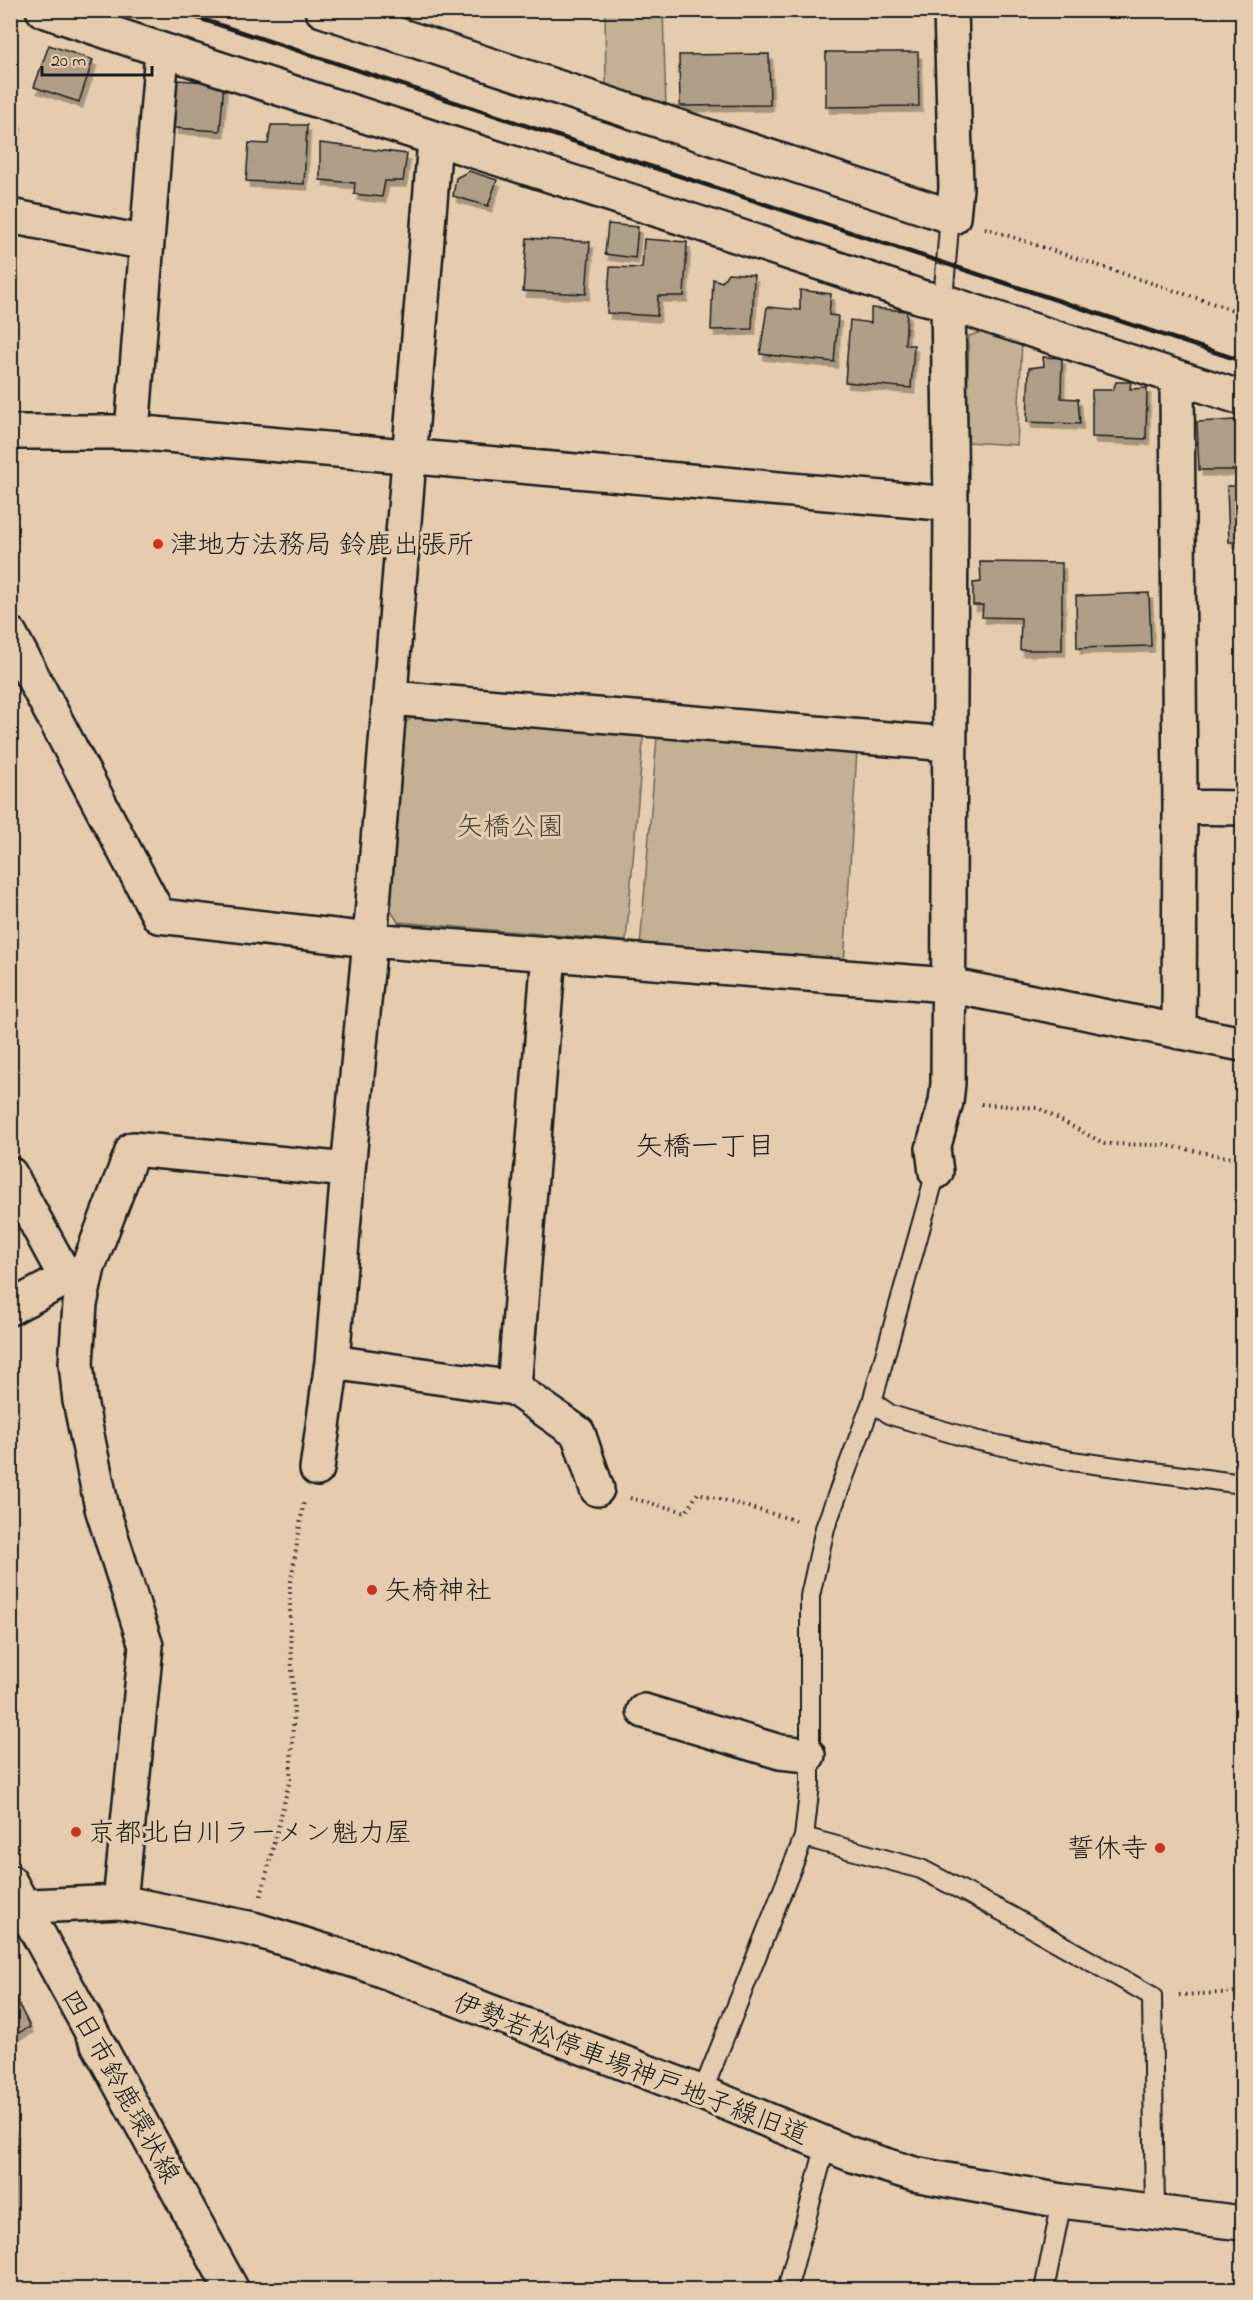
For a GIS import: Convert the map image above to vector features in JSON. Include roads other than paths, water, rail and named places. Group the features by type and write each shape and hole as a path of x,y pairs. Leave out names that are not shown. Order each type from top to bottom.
{"street":[{"path":"43,10 435,140 736,234 921,297 948,303 1242,399"},
{"path":"322,10 953,218 956,188 951,10"},
{"path":"132,432 146,243 151,215 162,51"},
{"path":"317,1469 332,1362 370,940 435,140"},
{"path":"10,216 146,243"},
{"path":"936,1172 933,1149 946,1102 948,1083 951,504 948,303"},
{"path":"1177,379 1179,1032"},
{"path":"10,432 132,432 951,504"},
{"path":"10,634 159,916 370,940 948,985 1242,1044"},
{"path":"390,698 950,744"},
{"path":"1180,807 1242,808"},
{"path":"514,1388 549,953"},
{"path":"10,1308 77,1273 133,1149 348,1170"},
{"path":"10,1174 77,1273 80,1304 76,1364 80,1401 102,1508 146,1646 120,1902"},
{"path":"332,1362 514,1388 578,1432 597,1489"},
{"path":"644,1711 780,1752 808,1755"},
{"name":"伊勢若松停車場神戸地子線旧道","path":"15,1899 120,1902 253,1929 366,1965 702,2093 826,2144 914,2174 1062,2201 1242,2223"},
{"name":"四日市鈴鹿環状線","path":"15,1899 232,2289"}],"lane":[{"path":"948,303 944,288 949,227 953,218"},
{"path":"702,2093 804,1837 810,1784 808,1755 810,1596 825,1528 872,1402 936,1172"},
{"path":"872,1402 891,1415 975,1440 1072,1461 1242,1484"},
{"path":"804,1837 921,1869 1011,1916 1152,1996 1155,2213"},
{"path":"787,2289 826,2144"},
{"path":"1044,2289 1062,2201"}],"railway":[{"path":"174,10 1242,361"}],"place":[{"name":"津地方法務局 鈴鹿出張所","path":"158,544"},
{"name":"矢椅神社","path":"372,1590"},
{"name":"京都北白川ラーメン魁力屋","path":"76,1832"},
{"name":"誓休寺","path":"1160,1848"}],"district":[{"name":"矢橋一丁目","path":"705,1145"}],"park label":[{"name":"矢橋公園","path":"510,826"}]}
